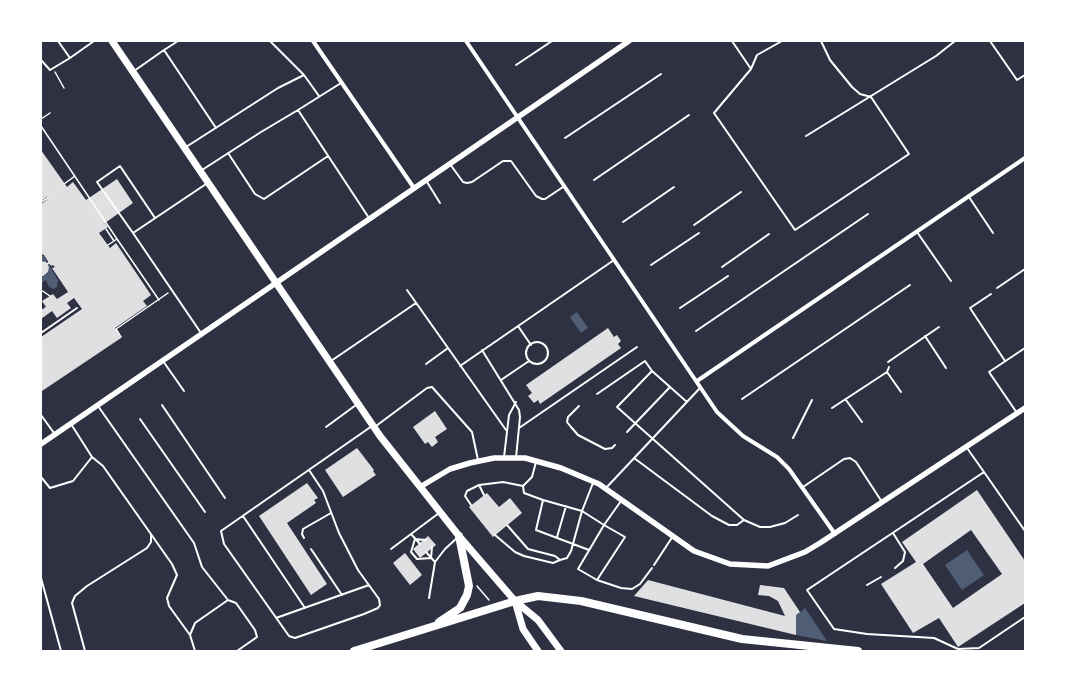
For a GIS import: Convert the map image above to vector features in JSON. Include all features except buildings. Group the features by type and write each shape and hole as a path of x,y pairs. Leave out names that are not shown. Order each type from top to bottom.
{"highway":[{"path":"423,631 456,612 467,595 469,586 459,536"},
{"path":"354,651 423,631 515,601 538,596 558,597 742,639 858,651"}],"main road":[{"path":"112,41 373,427 459,536 515,601 538,620 561,651"},
{"path":"515,601 523,629 538,651"}],"street":[{"path":"313,41 414,188"},
{"path":"466,41 717,412 743,436 777,457 789,469 834,534"},
{"path":"41,444 369,218 630,41"},
{"path":"697,382 1025,158"},
{"path":"420,487 450,469 478,461 494,458 516,458 536,461 561,468 594,482 694,551 730,564 768,566 806,552 1025,408"}],"lane":[{"path":"58,41 70,58"},
{"path":"41,60 48,70 52,69 94,41"},
{"path":"133,72 178,41"},
{"path":"270,41 304,75 319,96"},
{"path":"516,65 552,41"},
{"path":"732,41 751,69"},
{"path":"782,41 758,55 751,69 714,113 795,230 909,154 870,97 860,94 852,88 830,60 820,41"},
{"path":"806,136 851,106 870,97 936,56 955,41"},
{"path":"990,41 1017,80 1025,75"},
{"path":"164,50 216,128"},
{"path":"565,138 661,74"},
{"path":"185,148 278,88 304,75"},
{"path":"200,171 342,82"},
{"path":"298,110 369,218"},
{"path":"594,180 689,115"},
{"path":"228,153 255,194 264,199 328,156"},
{"path":"450,164 463,182 467,183 472,182 507,160 512,160 538,198 545,199 564,186"},
{"path":"155,218 120,166 97,182 201,333"},
{"path":"425,180 440,203"},
{"path":"133,233 208,182"},
{"path":"622,222 674,187"},
{"path":"694,225 742,192"},
{"path":"969,197 993,233"},
{"path":"696,331 868,214"},
{"path":"917,231 951,281"},
{"path":"651,265 699,233"},
{"path":"722,267 770,234"},
{"path":"460,366 614,260"},
{"path":"997,288 1025,270"},
{"path":"680,308 728,276"},
{"path":"742,399 910,285"},
{"path":"407,290 506,430"},
{"path":"991,294 970,308 1005,361"},
{"path":"330,362 416,303"},
{"path":"41,333 77,308"},
{"path":"518,326 531,345"},
{"path":"888,362 939,327"},
{"path":"925,336 946,368"},
{"path":"529,361 539,364 545,361 548,355 547,348 542,343 531,345"},
{"path":"529,361 526,354 531,345"},
{"path":"519,428 637,347"},
{"path":"426,364 448,348"},
{"path":"1017,413 989,372 1025,348"},
{"path":"482,350 516,402 520,417 516,458"},
{"path":"162,360 184,391"},
{"path":"501,380 529,361"},
{"path":"597,394 645,361 652,372 687,402"},
{"path":"832,408 887,372 889,367"},
{"path":"652,372 617,407 744,520 760,527 770,527 785,523 798,515"},
{"path":"887,372 901,392"},
{"path":"309,470 323,491 339,533 358,570 379,599 380,605 378,608 364,614 294,638 289,636 224,544 221,531 309,470 373,427 428,388 432,387 472,432 478,461"},
{"path":"627,432 670,387"},
{"path":"605,489 700,387"},
{"path":"793,438 812,400"},
{"path":"846,400 862,422"},
{"path":"504,458 506,430 509,415 516,402"},
{"path":"326,427 358,403"},
{"path":"98,405 187,532 194,543 202,566 228,600 236,603 255,630 257,637 237,651"},
{"path":"162,405 225,498"},
{"path":"579,406 568,416 567,422 578,435 605,449 612,448 615,445"},
{"path":"41,415 55,434"},
{"path":"140,419 205,512"},
{"path":"70,424 92,457 103,466 172,564 177,575 167,598 169,606 190,635 195,651"},
{"path":"966,447 1025,531"},
{"path":"41,477 50,488 73,481 92,457"},
{"path":"634,458 712,516 729,525 737,525 744,520"},
{"path":"803,488 844,459 850,458 856,462 882,503"},
{"path":"523,486 532,477 536,461"},
{"path":"984,472 807,590 834,629 867,634 934,638 958,649 979,648 1025,617"},
{"path":"471,505 465,496 467,491 480,485 503,482 523,486"},
{"path":"495,535 515,552 524,556 553,563 567,558 582,511 594,482"},
{"path":"480,485 484,495"},
{"path":"523,486 524,493 582,511 625,537 597,580"},
{"path":"543,500 536,530 572,542 589,550"},
{"path":"621,500 578,568 597,580 621,588 632,589 640,584 652,568"},
{"path":"557,537 566,506"},
{"path":"391,549 440,512"},
{"path":"304,538 302,534 303,529 331,513"},
{"path":"243,516 305,608"},
{"path":"507,525 528,549 555,556 560,560"},
{"path":"893,532 905,552 903,561 895,568"},
{"path":"84,651 72,603 75,596 87,586 147,548 150,542 151,534"},
{"path":"411,534 420,544"},
{"path":"429,598 435,562 445,548 459,536"},
{"path":"654,565 673,536"},
{"path":"415,539 426,540"},
{"path":"415,539 411,552 416,559 431,558"},
{"path":"431,558 432,547"},
{"path":"311,549 342,595"},
{"path":"426,552 435,562"},
{"path":"867,585 881,577"},
{"path":"41,578 61,651"},
{"path":"276,618 369,585"},
{"path":"190,635 195,623 228,600"}],"path":[{"path":"52,69 64,88"},
{"path":"41,119 50,113"},
{"path":"41,126 159,300"},
{"path":"64,184 75,176"},
{"path":"41,202 48,198"},
{"path":"106,228 114,241"},
{"path":"108,245 117,239"},
{"path":"41,290 50,296"},
{"path":"121,337 116,329 172,290"},
{"path":"475,583 491,603"}],"water":[{"path":"41,255 44,256 58,280 57,287 54,289 49,287 46,280 41,283 41,276 48,273 49,267 46,262 41,261"},
{"path":"577,312 588,328 581,333 570,317"},
{"path":"967,550 984,575 962,590 945,565"},
{"path":"805,608 827,641 796,635 796,615"}]}
